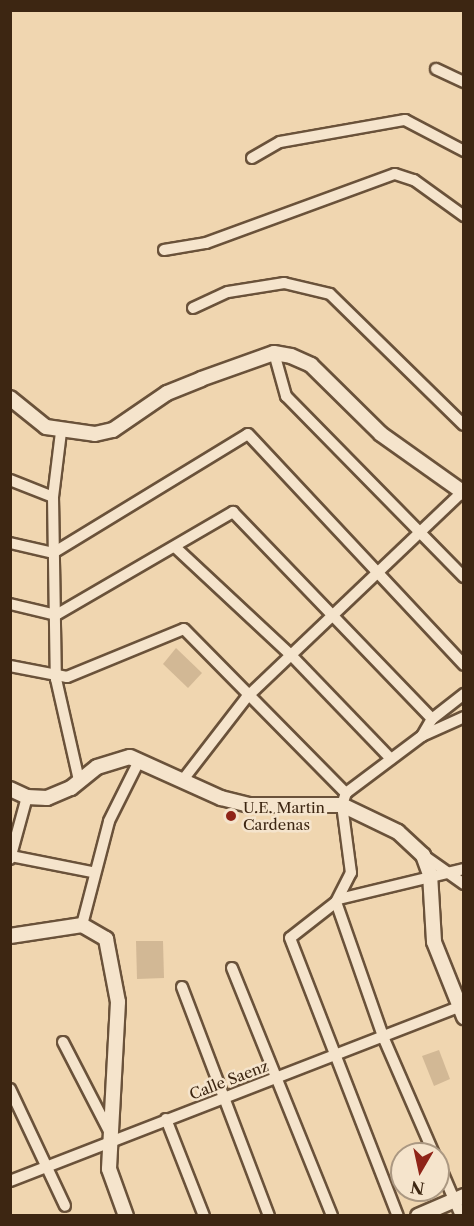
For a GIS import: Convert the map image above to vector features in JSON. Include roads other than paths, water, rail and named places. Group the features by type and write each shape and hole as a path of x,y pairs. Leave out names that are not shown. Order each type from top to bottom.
{"street":[{"path":"436,69 464,82"},
{"path":"252,158 280,142 405,120 464,151"},
{"path":"164,250 206,243 395,174 414,180 464,216"},
{"path":"193,308 228,292 284,283 330,294 464,425"},
{"path":"274,353 286,396 464,576"},
{"path":"10,398 26,415 61,432 113,430 167,393 274,353 311,365 381,434 463,492 334,617 247,697 182,781"},
{"path":"61,432 53,497 56,679 79,780"},
{"path":"10,543 53,553 248,434 377,575 464,665"},
{"path":"10,480 53,497"},
{"path":"10,604 56,615 233,512 432,719"},
{"path":"174,547 291,655 391,759"},
{"path":"10,666 56,679 184,629 208,648 247,697 344,799 398,832 423,855 459,872 464,884"},
{"path":"422,736 432,719 464,694"},
{"path":"10,789 27,797 61,794 79,780 113,760 139,761 182,781 249,805 344,799 422,736 464,717"},
{"path":"82,925 92,872 139,761"},
{"path":"27,797 11,857 92,872"},
{"path":"344,799 351,873 338,900 384,1039 430,1142"},
{"path":"423,855 430,874 434,942 462,1010"},
{"path":"398,1215 335,1059 290,938 338,900 430,874 459,872"},
{"path":"10,936 82,925 106,939 114,959 118,1002 111,1178 126,1215"},
{"path":"232,968 332,1215"},
{"path":"182,987 222,1098 269,1215"},
{"name":"Calle Saenz","path":"10,1181 166,1119 276,1078 335,1059 462,1010"},
{"path":"63,1042 111,1141"},
{"path":"10,1089 65,1206"},
{"path":"166,1119 204,1215"},
{"path":"450,1183 459,1198 461,1215"},
{"path":"418,1215 459,1198"}],"place":[{"name":"U.E. Martin Cardenas","path":"231,816"}]}
